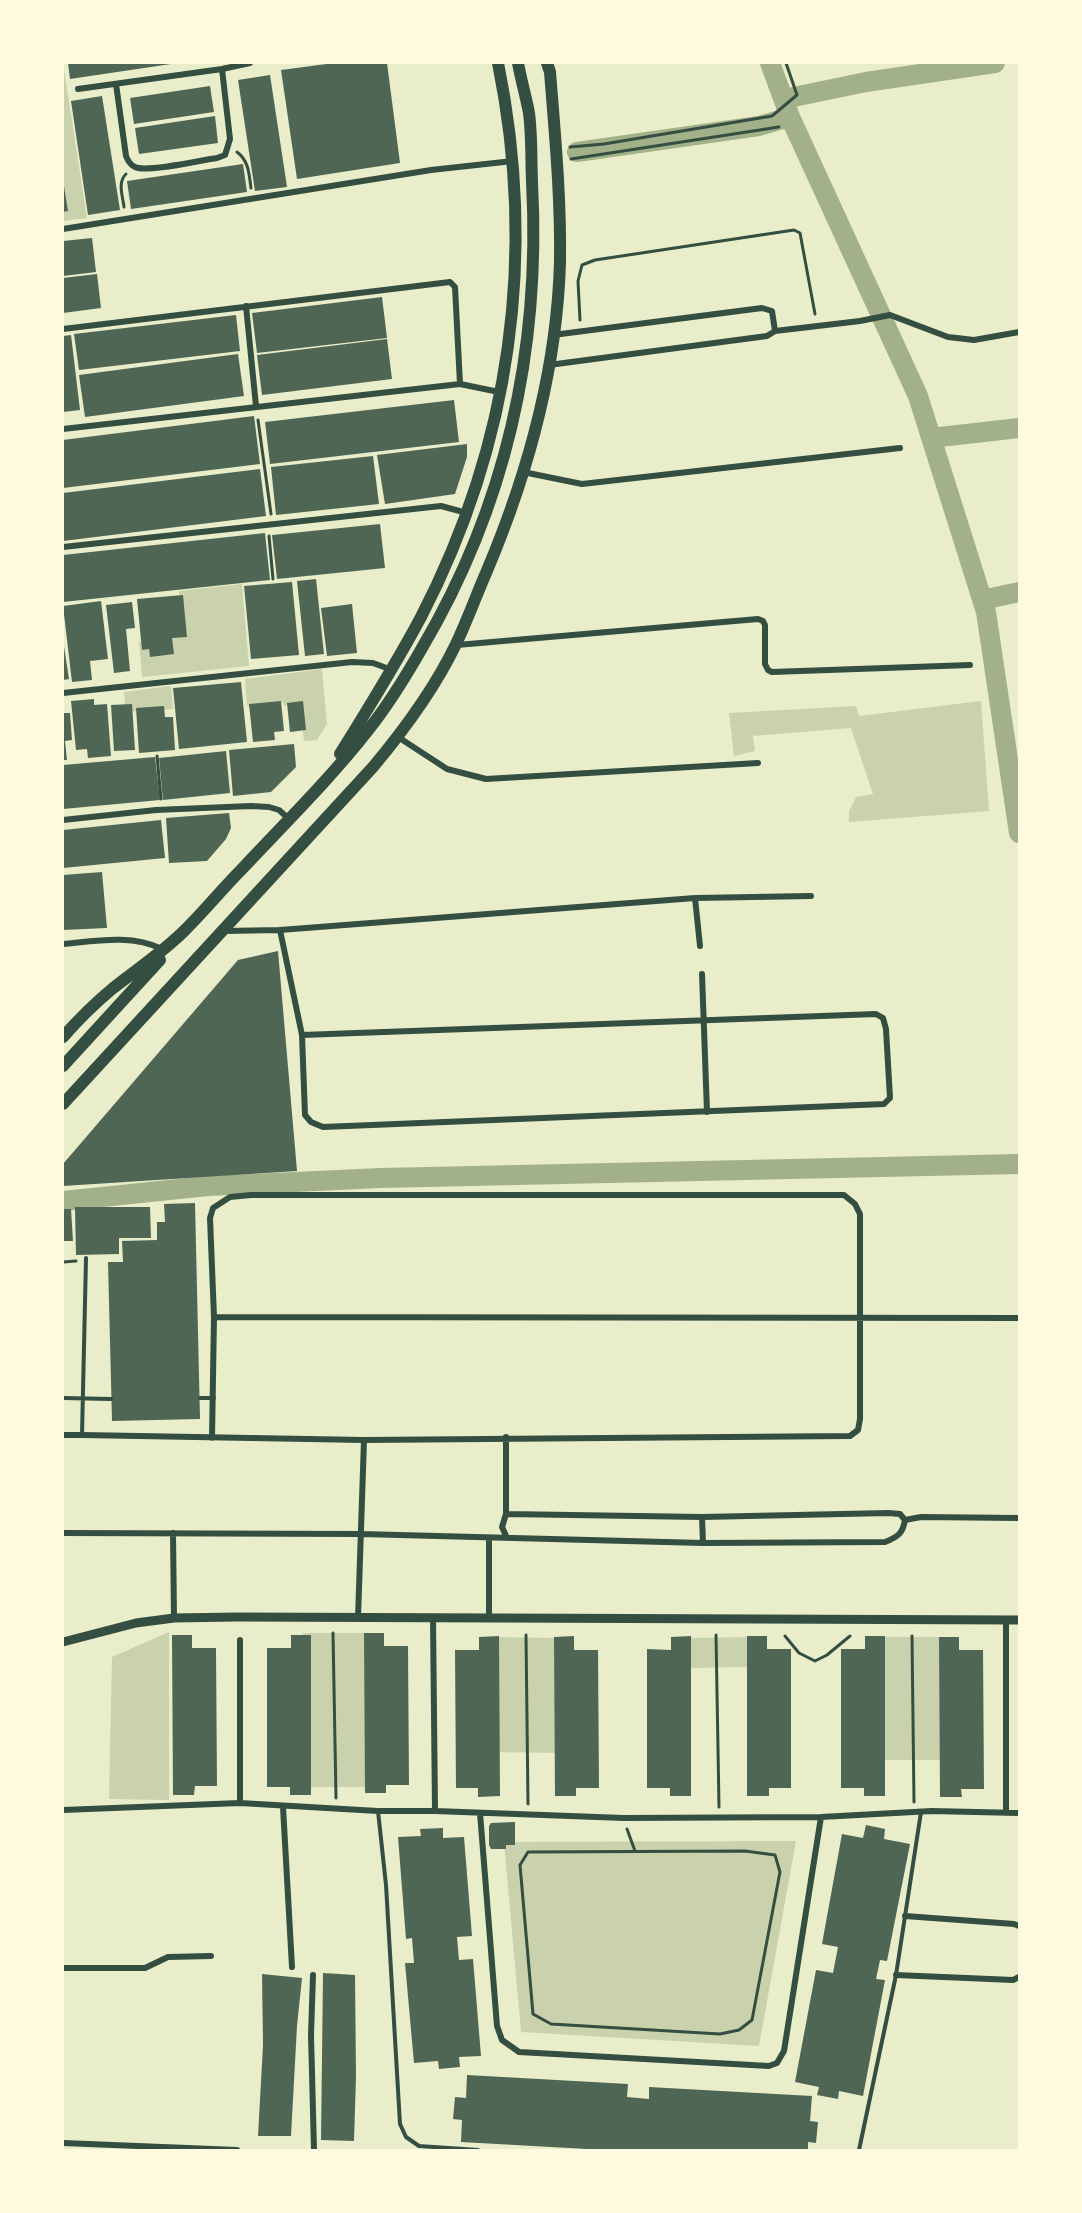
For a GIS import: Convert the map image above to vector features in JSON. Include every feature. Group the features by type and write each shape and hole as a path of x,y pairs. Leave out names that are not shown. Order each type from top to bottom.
{"main road":[{"path":"320,786 392,670 422,616 467,513 486,451 512,329 517,262 513,161 498,63"},
{"path":"63,1066 163,953 320,786 370,728 406,676 439,619 469,557 492,501 510,439 523,380 531,311 534,223 529,114 518,63"},
{"path":"63,1104 224,932 398,737 424,700 456,645 511,512 539,418 549,365 560,262 557,165 550,72 547,63"},
{"path":"63,1037 110,990 163,953"}],"street":[{"path":"78,89 250,63"},
{"path":"116,84 126,156 129,164 146,169 217,158 225,154 230,139 222,69"},
{"path":"63,229 431,170 513,161"},
{"path":"63,329 450,282 455,287 460,384"},
{"path":"246,306 256,406"},
{"path":"553,335 762,308 772,311 775,331"},
{"path":"549,365 767,336 775,331 860,321 890,315 948,337 974,340 1019,332"},
{"path":"63,429 460,384 500,392"},
{"path":"523,472 582,484 900,448"},
{"path":"63,547 441,506 467,513"},
{"path":"456,645 758,619 763,621 765,626 765,664 772,672 970,665"},
{"path":"63,693 352,662 373,663 392,670"},
{"path":"398,737 447,770 486,779 758,763"},
{"path":"63,820 162,810 269,807 279,810 289,820"},
{"path":"224,932 280,930 695,898 811,896"},
{"path":"695,898 700,946"},
{"path":"280,930 302,1035 304,1115 311,1122 323,1126 884,1104 890,1098 884,1018 876,1014 302,1035"},
{"path":"63,944 120,939 147,942 163,953"},
{"path":"702,974 707,1112"},
{"path":"63,1435 212,1438 364,1440 506,1437 850,1436 858,1430 860,1419 860,1214 855,1204 844,1195 251,1195 230,1197 213,1208 210,1218 214,1317 212,1438"},
{"path":"214,1317 1019,1318"},
{"path":"506,1437 506,1514 502,1527 507,1538"},
{"path":"358,1618 364,1440"},
{"path":"63,1533 361,1534 703,1543 885,1542 897,1537 904,1530 905,1520 900,1514 889,1513 702,1516 506,1514"},
{"path":"702,1516 703,1543"},
{"path":"905,1520 921,1517 1019,1518"},
{"path":"173,1533 174,1618"},
{"path":"489,1538 489,1617"},
{"path":"63,1642 136,1623 174,1618 1019,1620"},
{"path":"433,1618 435,1811"},
{"path":"1006,1620 1006,1813"},
{"path":"240,1640 240,1803"},
{"path":"63,1810 240,1803 378,1811 624,1818 821,1817 918,1812 1019,1813"},
{"path":"283,1807 292,1967"},
{"path":"480,1813 496,2026 502,2040 519,2052 769,2066 777,2063 783,2051 821,1817"},
{"path":"905,1916 1019,1926"},
{"path":"63,1968 145,1968 168,1958 211,1956"},
{"path":"314,1975 311,2035 314,2150"},
{"path":"896,1975 1013,1980 1019,1977"},
{"path":"63,2143 237,2150"}],"lane":[{"path":"82,1435 86,1258"},
{"path":"63,1398 111,1399"},
{"path":"200,1398 214,1398"},
{"path":"378,1811 386,1885 400,2124 406,2137 419,2146 478,2150"},
{"path":"859,2150 896,1975 918,1812"}],"path":[{"path":"569,147 604,144 772,116 797,95 786,63"},
{"path":"571,159 779,127"},
{"path":"228,146 246,160 252,190"},
{"path":"125,209 122,177 134,167"},
{"path":"581,331 578,281 582,265 595,260 794,230 800,233 817,326"},
{"path":"256,406 266,466 273,579"},
{"path":"157,756 162,810"},
{"path":"333,1633 336,1809"},
{"path":"526,1635 528,1815"},
{"path":"716,1635 719,1818"},
{"path":"785,1636 799,1653 815,1661 827,1655 849,1636"},
{"path":"912,1636 918,1812"},
{"path":"624,1818 635,1852"},
{"path":"745,1851 775,1856 780,1872 752,2020 739,2030 720,2034 551,2024 533,2014 520,1865 528,1852 635,1852 745,1851"}],"green space":[{"path":"63,63 87,218 63,221"},
{"path":"242,584 249,666 142,677 139,642 182,634 179,591"},
{"path":"322,669 327,724 317,740 304,741 299,704 284,706 283,702 247,706 245,679"},
{"path":"171,686 173,709 126,712 124,692"},
{"path":"981,701 989,811 849,822 849,811 856,797 873,794 851,728 753,736 755,751 734,756 729,713 856,706 859,716"},
{"path":"169,1632 169,1800 109,1799 112,1657"},
{"path":"303,1633 370,1633 371,1787 303,1787"},
{"path":"495,1637 559,1638 558,1753 493,1752"},
{"path":"749,1637 749,1667 688,1668 688,1638"},
{"path":"883,1637 940,1637 941,1760 884,1760"},
{"path":"796,1841 759,2046 521,2032 504,1842"}],"building":[{"path":"68,63 171,63 171,64 70,79"},
{"path":"334,63 387,63 400,163 297,179 281,70"},
{"path":"270,75 287,187 255,191 238,80"},
{"path":"210,86 214,112 134,124 130,98"},
{"path":"102,96 120,210 88,215 71,101"},
{"path":"215,116 218,143 139,154 135,128"},
{"path":"243,164 247,192 131,209 127,181"},
{"path":"63,187 68,211 63,212"},
{"path":"92,238 96,272 63,276 63,241"},
{"path":"97,274 101,308 63,313 63,278"},
{"path":"382,297 387,338 257,353 252,313"},
{"path":"236,315 240,351 79,370 74,334"},
{"path":"71,335 80,410 63,412 63,336"},
{"path":"387,339 392,379 262,395 257,355"},
{"path":"238,354 244,396 85,417 79,375"},
{"path":"454,400 459,442 270,464 265,422"},
{"path":"254,416 260,464 63,488 63,440"},
{"path":"467,444 467,457 455,494 385,504 377,455"},
{"path":"373,456 379,504 276,515 271,467"},
{"path":"260,469 266,516 63,541 63,493"},
{"path":"380,524 385,568 277,579 272,535"},
{"path":"265,533 270,580 63,602 63,555"},
{"path":"316,579 324,654 305,656 297,581"},
{"path":"292,582 299,655 251,659 244,586"},
{"path":"183,595 187,637 172,638 174,654 150,657 149,649 142,650 137,599"},
{"path":"101,601 108,659 90,661 92,680 72,682 63,606"},
{"path":"132,602 135,628 126,629 130,671 114,673 106,605"},
{"path":"352,604 357,653 327,656 321,608"},
{"path":"63,640 69,679 63,680"},
{"path":"241,682 247,742 179,749 173,688"},
{"path":"94,699 94,705 107,704 111,756 88,758 87,749 76,750 71,701"},
{"path":"281,701 284,731 274,732 275,740 253,742 249,704"},
{"path":"303,701 306,730 290,732 287,703"},
{"path":"132,704 135,750 114,751 111,705"},
{"path":"164,706 165,717 173,717 175,750 139,753 136,708"},
{"path":"63,713 70,713 72,740 65,741 67,760 63,760"},
{"path":"294,744 296,767 271,792 233,796 229,750"},
{"path":"226,751 230,793 163,800 159,758"},
{"path":"155,757 160,800 63,809 63,765"},
{"path":"229,813 231,828 226,839 207,861 169,863 166,818"},
{"path":"161,820 165,858 63,868 63,830"},
{"path":"102,872 107,928 63,930 63,875"},
{"path":"278,951 297,1171 63,1186 63,1164 238,960"},
{"path":"195,1203 200,1419 112,1421 108,1262 123,1262 122,1241 157,1240 157,1222 165,1222 164,1204"},
{"path":"75,1207 150,1207 151,1238 119,1238 119,1254 76,1255"},
{"path":"63,1209 71,1209 73,1241 63,1241"},
{"path":"364,1633 384,1633 384,1646 408,1646 409,1785 386,1785 386,1793 365,1793"},
{"path":"172,1635 192,1635 192,1648 216,1648 217,1786 195,1786 194,1795 173,1795"},
{"path":"291,1635 311,1635 311,1795 290,1795 290,1787 267,1787 267,1648 291,1648"},
{"path":"499,1636 500,1796 478,1797 478,1788 456,1788 455,1650 479,1650 479,1637"},
{"path":"574,1636 574,1650 598,1650 599,1788 576,1788 576,1796 555,1796 554,1637"},
{"path":"691,1636 691,1796 670,1796 670,1788 647,1788 647,1649 671,1650 671,1637"},
{"path":"747,1636 767,1636 767,1649 791,1649 791,1788 769,1788 769,1796 747,1796"},
{"path":"865,1636 885,1636 885,1796 864,1796 864,1788 841,1788 841,1649 865,1649"},
{"path":"939,1637 959,1637 959,1650 983,1650 984,1789 961,1789 962,1797 940,1797"},
{"path":"515,1822 515,1845 506,1845 506,1849 491,1849 489,1826 491,1823"},
{"path":"866,1825 885,1829 884,1839 910,1844 887,1961 880,1960 876,1979 885,1980 863,2096 839,2091 838,2099 817,2095 819,2087 795,2082 816,1970 833,1973 838,1947 822,1944 842,1834 863,1838"},
{"path":"443,1828 443,1838 464,1837 472,1936 457,1937 459,1960 473,1959 481,2056 459,2057 460,2067 439,2069 438,2061 414,2063 405,1963 414,1963 412,1938 406,1939 398,1837 421,1836 420,1829"},
{"path":"323,1973 355,1975 354,2141 321,2140"},
{"path":"262,1974 302,1978 291,2136 258,2136 263,2045"},
{"path":"467,2075 628,2084 627,2097 649,2099 649,2087 812,2096 810,2121 818,2122 816,2143 808,2142 808,2150 605,2150 461,2142 462,2120 453,2119 455,2097 466,2098"}],"waterway":[{"path":"770,63 790,117 918,396 986,612 1019,833"},
{"path":"784,99 866,82 995,63"},
{"path":"577,152 759,126 790,117"},
{"path":"931,438 1019,428"},
{"path":"982,600 1019,592"},
{"path":"63,1201 208,1186 381,1178 1019,1164"}]}
